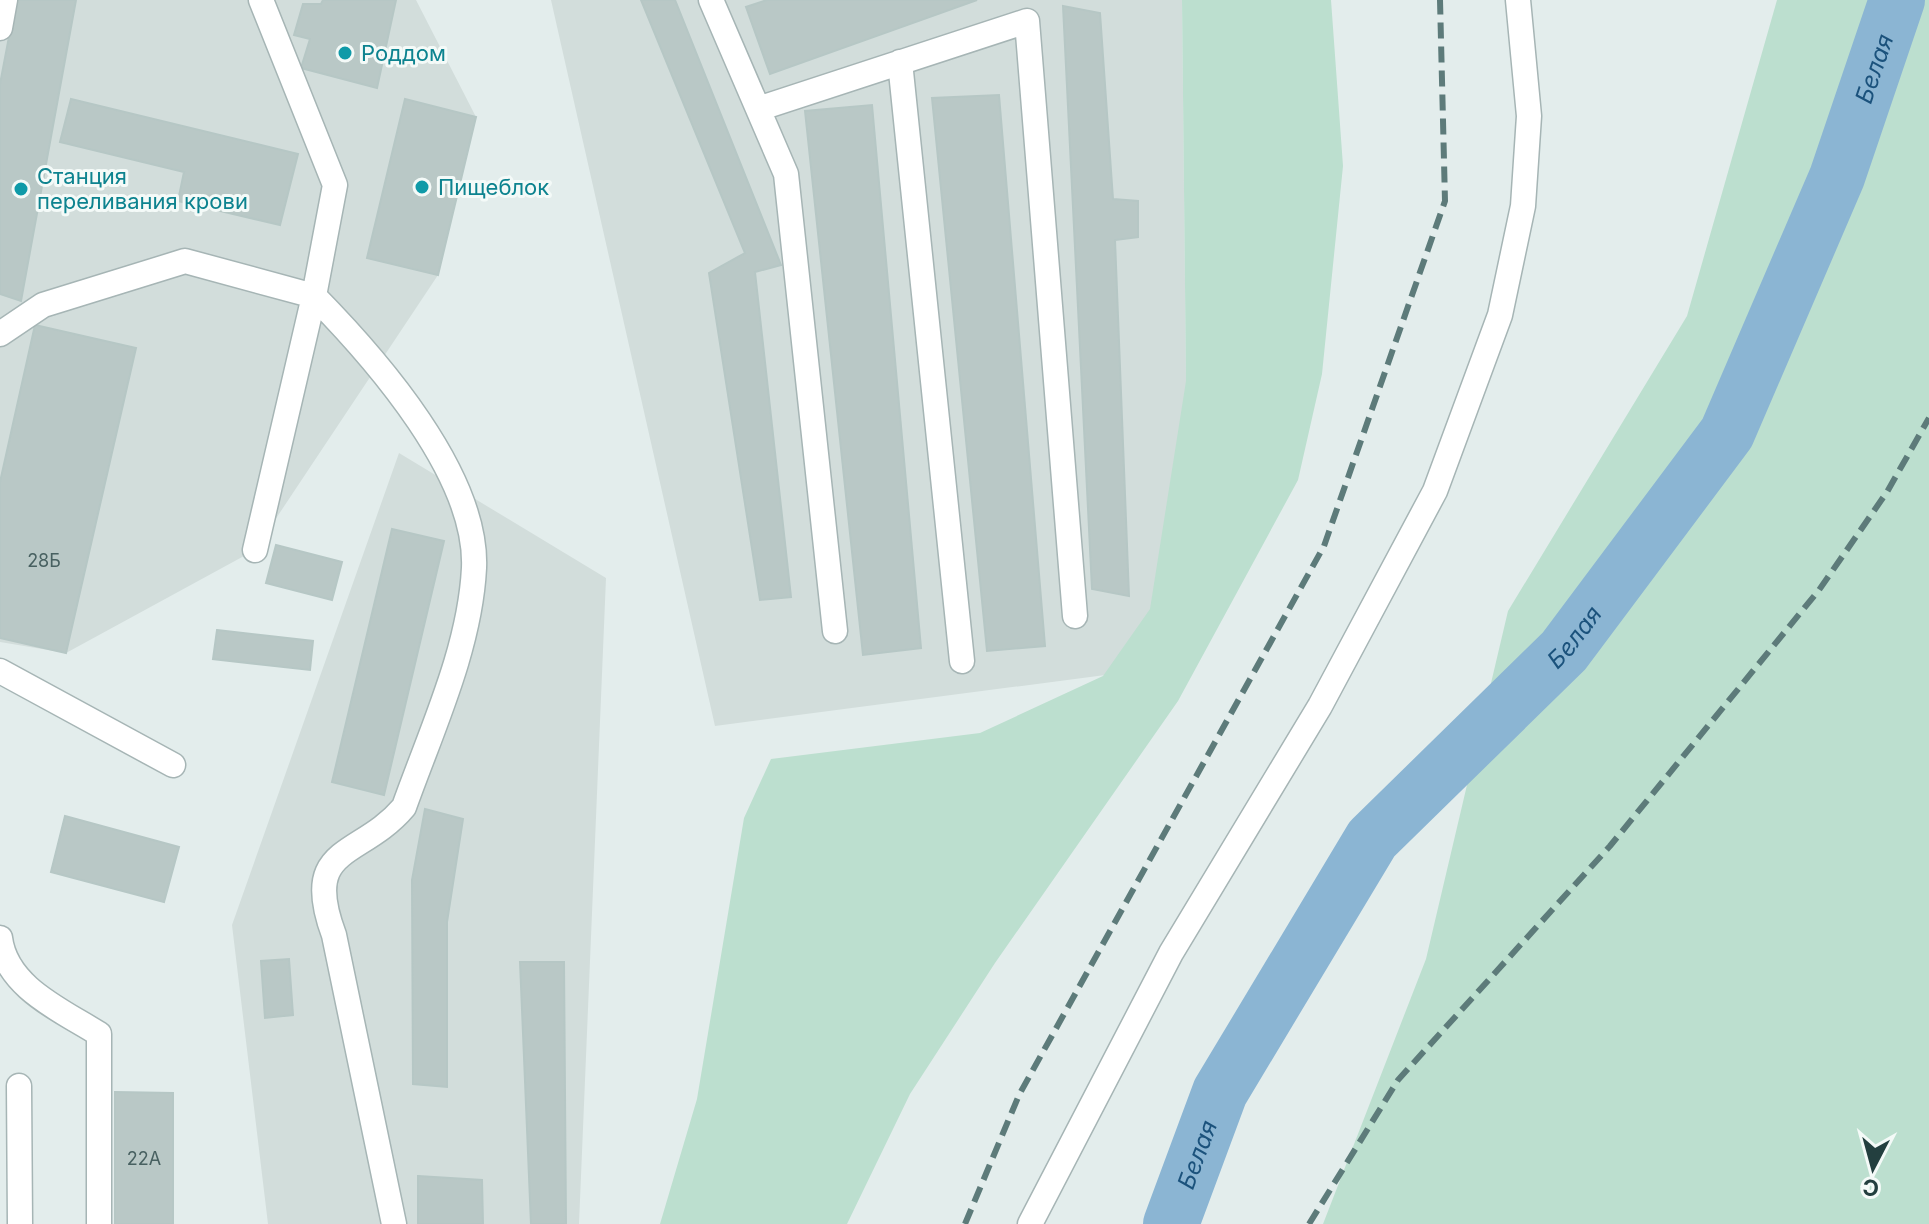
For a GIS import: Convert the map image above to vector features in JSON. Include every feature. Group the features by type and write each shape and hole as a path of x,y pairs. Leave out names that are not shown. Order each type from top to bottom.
{"street":[{"path":"0,28 5,0"},
{"path":"255,550 314,296 335,185 261,0"},
{"path":"712,0 786,174 835,631"},
{"path":"1030,1224 1171,953 1320,706 1435,491 1500,315 1523,206 1529,116 1518,0"},
{"path":"758,109 1027,21 1075,616"},
{"path":"900,62 962,661"},
{"path":"0,334 43,305 185,261 314,296 371,355 425,433 468,510 474,567 461,643 404,807 390,823 338,855 325,876 322,904 334,935 394,1224"},
{"path":"0,671 173,765"},
{"path":"0,938 9,966 30,990 99,1034 99,1224"},
{"path":"19,1086 20,1224"}],"shaded area":[{"path":"5,0 416,0 476,117 438,275 255,550 66,653 0,642 0,28"},
{"path":"551,0 1182,0 1189,664 715,726"},
{"path":"399,453 606,578 579,1224 268,1224 232,925"}],"green space":[{"path":"1182,0 1331,0 1343,166 1322,374 1298,480 1178,701 995,963 910,1094 847,1224 660,1224 697,1099 744,818 771,759 980,733 1103,676 1150,609 1186,381"},
{"path":"1777,0 1929,0 1929,1224 1323,1224 1426,959 1508,611 1687,316"}],"building":[{"name":"Станция переливания крови","path":"16,0 76,0 21,301 0,294 0,84"},
{"name":"Роддом","path":"323,0 396,0 377,88 301,68 310,39 294,35 303,4 321,4"},
{"path":"641,0 675,0 781,265 755,272 791,597 760,600 709,273 745,253"},
{"path":"767,0 977,0 770,74 746,7"},
{"path":"1063,6 1100,13 1113,199 1138,201 1138,237 1115,240 1129,596 1092,589"},
{"path":"999,95 1045,646 987,651 932,98"},
{"path":"71,99 298,154 280,225 178,201 184,172 60,142"},
{"name":"Пищеблок","path":"405,99 476,117 438,275 367,258"},
{"path":"872,105 921,648 863,655 805,111"},
{"path":"35,325 136,348 66,653 0,638 0,482"},
{"path":"392,529 444,541 384,795 332,782"},
{"path":"276,545 342,562 332,600 266,583"},
{"path":"217,630 313,641 310,670 213,659"},
{"path":"425,809 463,819 447,922 447,1087 413,1084 412,880"},
{"path":"65,816 179,847 164,902 51,872"},
{"path":"289,959 293,1015 265,1018 261,961"},
{"path":"520,962 564,962 566,1224 531,1224"},
{"path":"115,1092 173,1093 173,1224 115,1224"},
{"path":"418,1176 482,1180 483,1224 418,1224"}],"waterway":[{"name":"Белая","path":"1171,1224 1220,1092 1372,839 1564,651 1727,433 1837,177 1897,0"}],"railway":[{"path":"965,1224 1019,1095 1324,546 1445,201 1440,0"},
{"path":"1309,1224 1398,1080 1610,846 1819,590 1887,492 1929,418"}],"place":[{"name":"Роддом","path":"345,53"},
{"name":"Пищеблок","path":"422,187"},
{"name":"Станция переливания крови","path":"21,189"}]}
